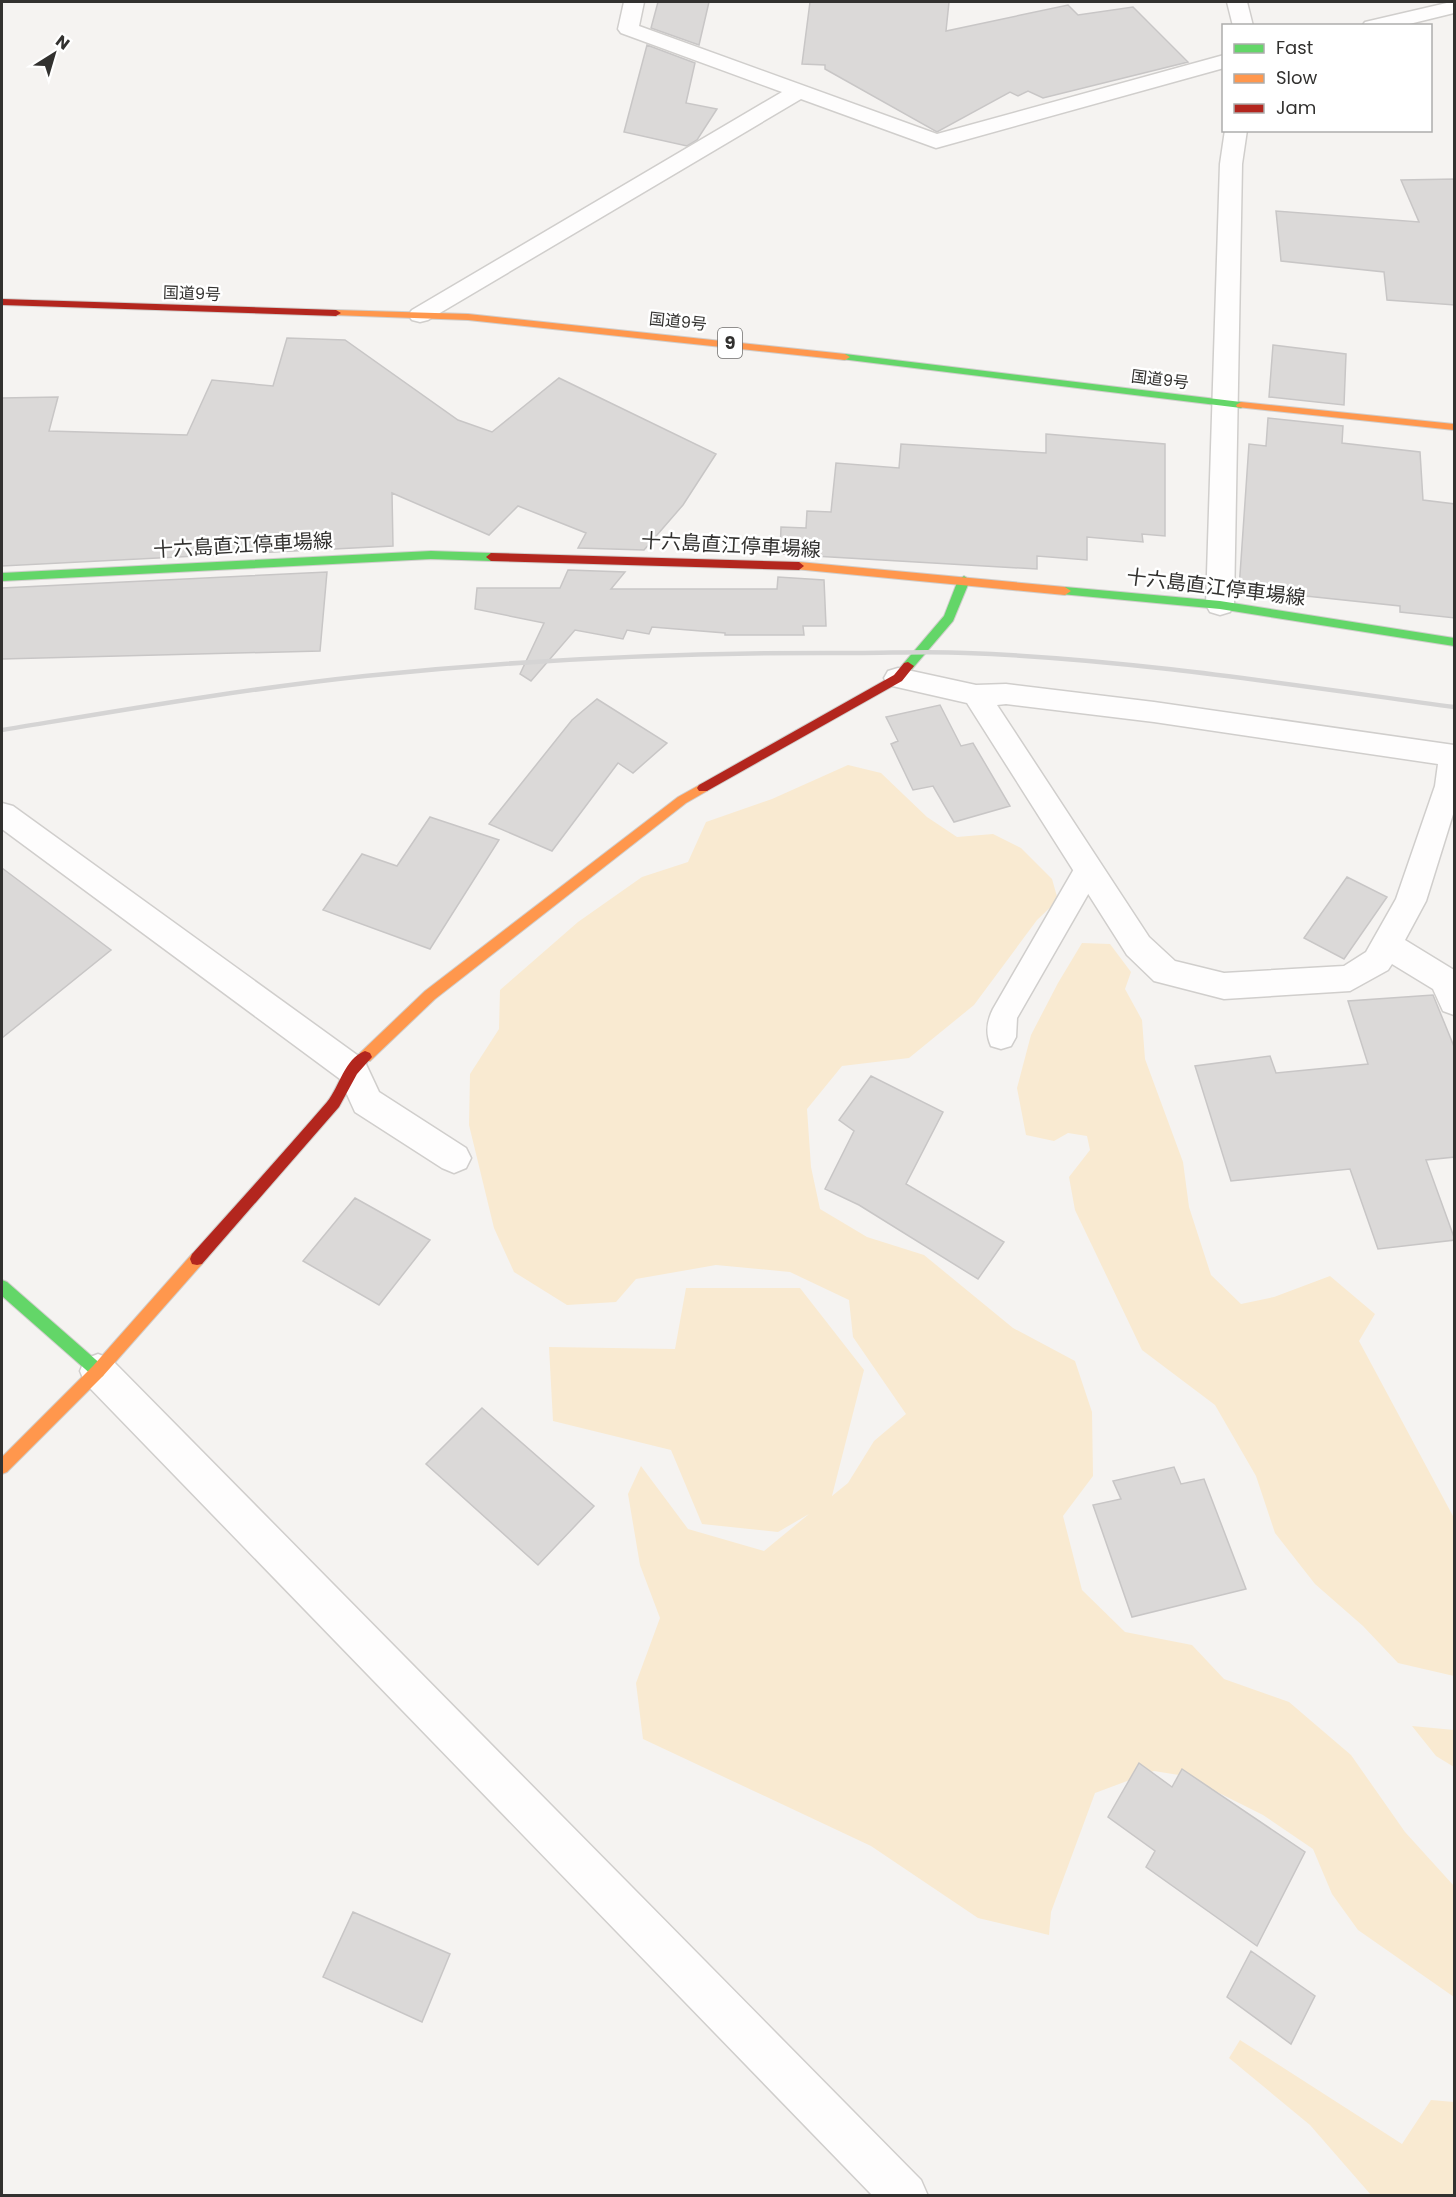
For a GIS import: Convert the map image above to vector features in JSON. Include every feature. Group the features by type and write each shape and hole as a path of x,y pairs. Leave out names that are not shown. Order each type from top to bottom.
{"main road":[{"name":"国道9号","path":"2,302 209,311 420,315 703,340 1225,403 1455,427"},
{"name":"十六島直江停車場線","path":"2,577 430,555 797,566 1220,604 1455,642"},
{"path":"2,1467 98,1371 334,1103 352,1070 430,995 682,800 898,678 949,618 964,580"},
{"path":"2,1287 98,1371"}],"street":[{"path":"634,2 628,29 936,141 1222,62"},
{"path":"1237,2 1242,24"},
{"path":"1381,24 1455,7"},
{"path":"420,315 799,91"},
{"path":"1220,604 1231,164 1236,132"},
{"path":"898,678 976,694 1006,694 1154,712 1454,756 1450,786 1439,813 1412,901 1377,961 1350,978 1224,986 1165,972 1138,946 976,694"},
{"path":"2,813 352,1070 367,1102 454,1158"},
{"path":"1387,945 1446,981 1455,1002"},
{"path":"98,1371 905,2196"}],"lane":[{"path":"1001,1037 1003,1017 1088,870"}],"shaded area":[{"path":"848,765 881,773 927,817 957,837 993,834 1021,848 1052,879 1058,900 1037,920 974,1005 909,1058 842,1066 807,1109 811,1167 820,1209 867,1237 924,1255 1013,1328 1075,1361 1092,1412 1093,1476 1063,1516 1082,1590 1125,1632 1192,1645 1224,1679 1289,1702 1351,1755 1405,1832 1454,1886 1454,1997 1358,1930 1332,1894 1313,1849 1263,1815 1185,1776 1154,1771 1095,1793 1051,1912 1049,1935 978,1918 871,1846 643,1739 636,1683 660,1618 640,1565 628,1494 641,1466 688,1529 764,1551 809,1514 778,1532 702,1524 671,1450 553,1421 549,1347 675,1349 686,1288 800,1288 864,1370 832,1496 848,1483 874,1441 906,1414 853,1337 849,1300 790,1272 716,1265 636,1279 616,1302 567,1305 514,1272 494,1228 469,1125 470,1074 499,1029 500,990 578,922 642,877 688,862 706,822 772,799"},
{"path":"1082,943 1110,944 1131,972 1125,989 1142,1020 1145,1059 1183,1162 1189,1207 1211,1275 1241,1304 1274,1297 1330,1276 1375,1314 1359,1341 1454,1518 1454,1676 1398,1663 1363,1626 1315,1584 1275,1533 1256,1476 1215,1405 1142,1350 1075,1210 1069,1177 1090,1150 1087,1136 1068,1133 1054,1141 1026,1135 1017,1088 1031,1035"},
{"path":"1412,1726 1454,1730 1454,1767 1436,1756"},
{"path":"1240,2040 1402,2144 1431,2100 1454,2102 1454,2195 1371,2195 1310,2125 1229,2058"}],"building":[{"path":"658,2 709,2 699,45 651,28"},
{"path":"810,2 949,2 946,31 1068,5 1078,15 1133,7 1188,62 1043,98 1028,91 1018,96 1010,92 937,132 825,69 825,65 802,64"},
{"path":"647,45 695,63 686,103 717,109 697,140 687,146 624,132"},
{"path":"1455,179 1455,305 1387,300 1384,272 1281,261 1276,211 1419,222 1401,180"},
{"path":"287,338 345,340 458,420 492,432 559,378 716,454 683,505 644,550 578,548 586,533 518,506 489,535 392,493 393,546 2,566 2,398 58,397 49,431 187,435 212,380 273,386"},
{"path":"1273,345 1346,354 1344,405 1269,397"},
{"path":"1268,418 1343,426 1342,443 1420,452 1423,500 1455,504 1455,618 1400,612 1400,606 1239,589 1249,444 1266,446"},
{"path":"1046,434 1165,444 1165,536 1142,534 1143,542 1087,537 1087,560 1037,556 1037,569 780,554 781,527 806,528 807,511 831,512 836,463 899,468 901,444 1046,453"},
{"path":"568,570 625,572 611,589 777,589 778,577 824,580 826,626 803,626 804,635 725,635 725,633 652,627 649,634 627,630 623,639 575,630 531,681 520,674 544,623 475,609 477,588 560,588"},
{"path":"327,572 320,651 2,659 2,588"},
{"path":"597,699 667,743 633,773 618,763 552,851 489,824 572,720"},
{"path":"940,705 961,746 973,743 1010,806 954,822 933,786 913,790 891,744 898,741 886,717"},
{"path":"430,817 499,840 430,949 323,910 362,854 397,866"},
{"path":"2,868 111,950 2,1038"},
{"path":"1347,877 1387,897 1344,959 1304,938"},
{"path":"1433,995 1455,1049 1455,1157 1426,1160 1455,1240 1378,1249 1350,1169 1231,1181 1195,1066 1270,1056 1276,1073 1368,1064 1348,1001"},
{"path":"871,1076 943,1112 906,1184 1004,1242 978,1279 859,1205 825,1189 854,1131 839,1120"},
{"path":"355,1198 430,1240 379,1305 303,1261"},
{"path":"482,1408 594,1506 538,1565 426,1464"},
{"path":"1174,1467 1181,1484 1204,1479 1246,1589 1132,1617 1093,1505 1121,1499 1113,1481"},
{"path":"1139,1763 1172,1787 1182,1769 1305,1852 1257,1946 1146,1867 1155,1851 1108,1817"},
{"path":"353,1912 450,1954 422,2022 323,1977"},
{"path":"1251,1951 1315,1996 1291,2044 1227,1997"}],"railway":[{"path":"2,730 228,694 365,676 549,661 733,654 938,652 1027,656 1210,674 1454,707"}],"traffic: fast":[{"path":"845,357 1241,405"},
{"path":"2,577 431,555 491,557"},
{"path":"908,666 949,618 964,580"},
{"path":"1065,591 1220,605 1454,642"},
{"path":"2,1287 98,1371"}],"traffic: slow":[{"path":"336,313 468,317 845,357"},
{"path":"1241,405 1454,427"},
{"path":"799,566 1065,591"},
{"path":"365,1057 430,995 682,800 703,788"},
{"path":"2,1467 98,1371 197,1259"}],"traffic: jam":[{"path":"2,302 336,313"},
{"path":"491,557 799,566"},
{"path":"703,788 898,678 908,666"},
{"path":"197,1259 334,1103 352,1070 365,1057"}]}
